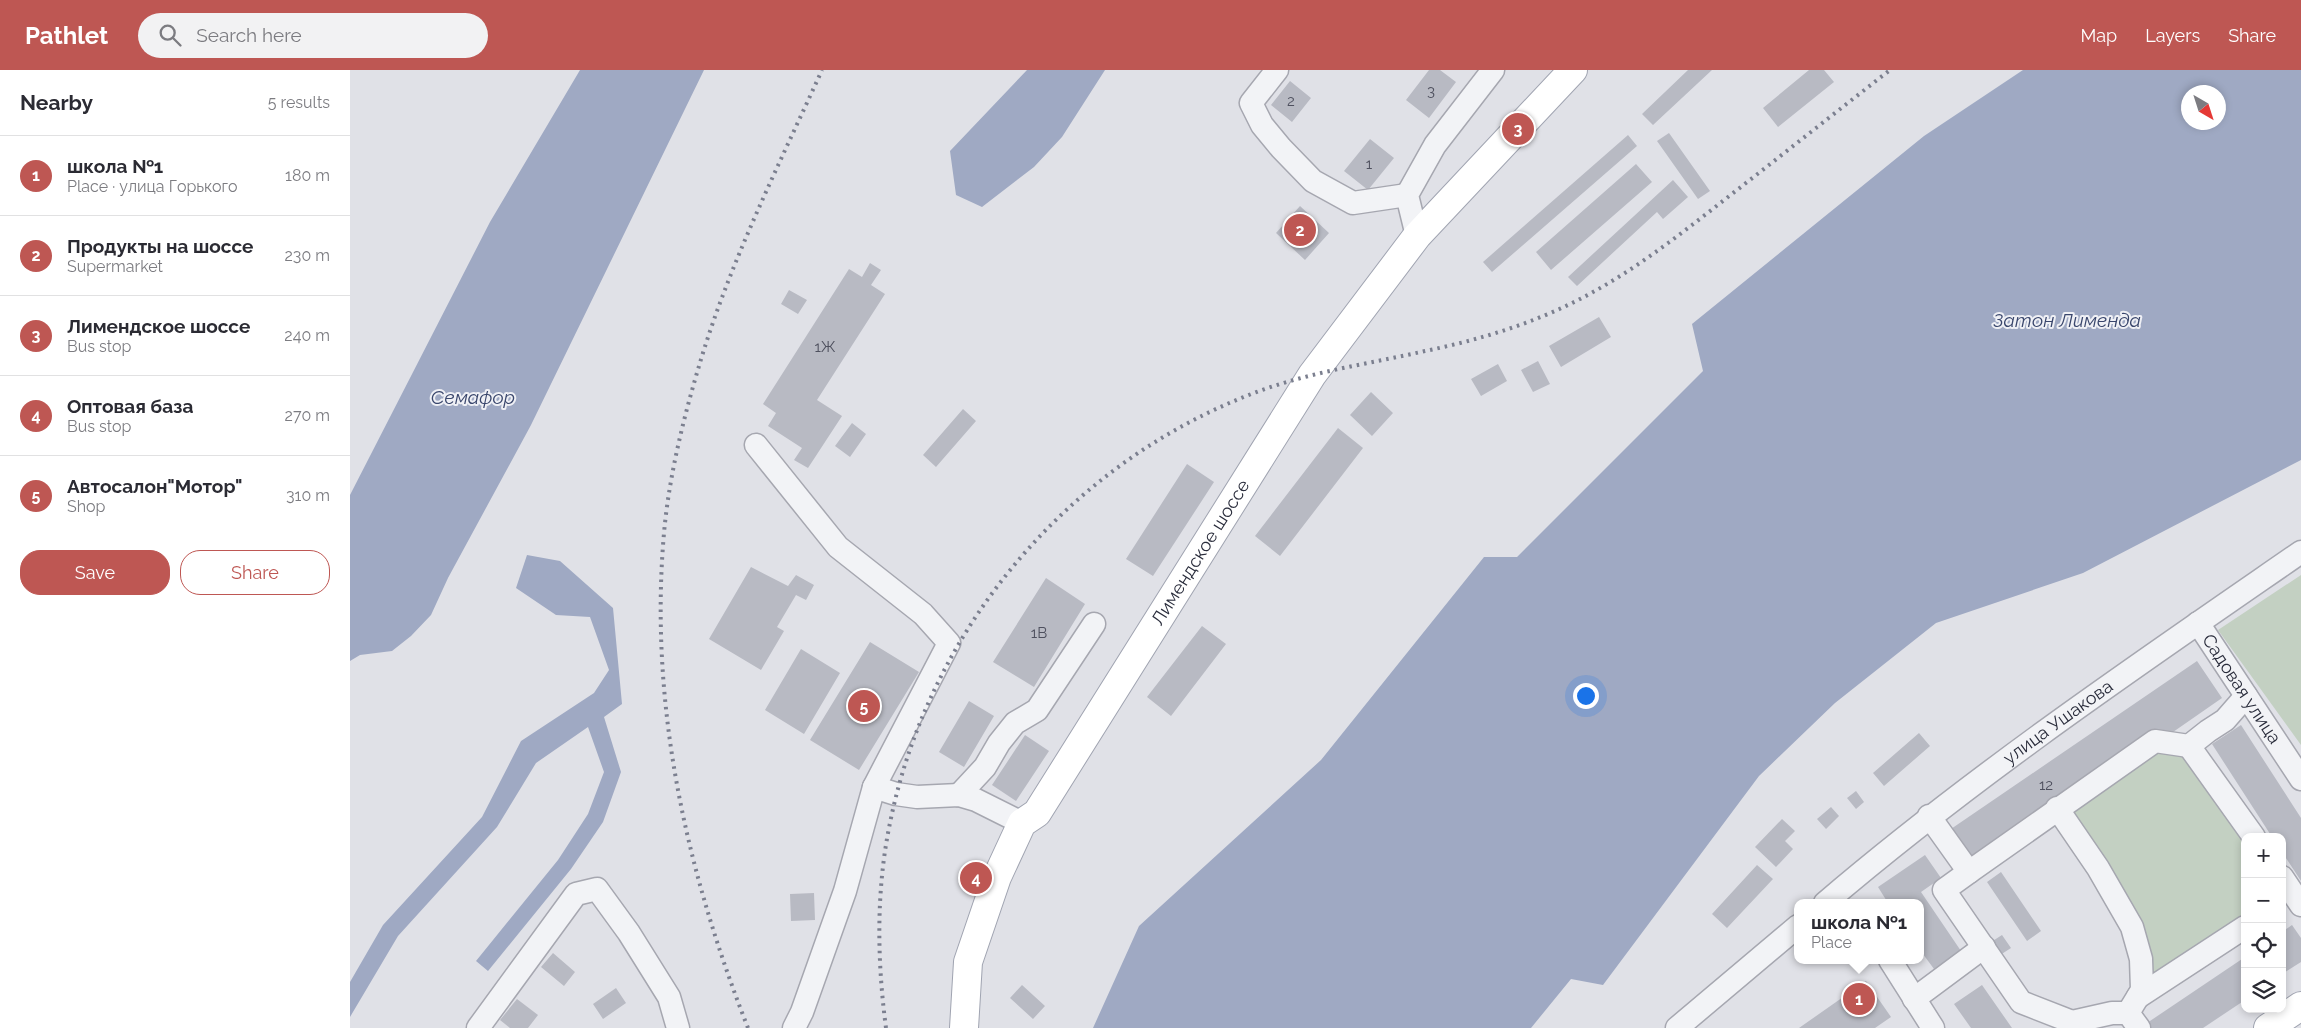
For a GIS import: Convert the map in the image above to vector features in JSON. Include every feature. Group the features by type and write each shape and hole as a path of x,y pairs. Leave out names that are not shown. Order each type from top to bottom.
{"main road":[{"name":"Лимендское шоссе","path":"964,1028 968,962 997,876 1022,823 1037,813 1312,375 1417,236 1573,70"},
{"path":"2268,1028 2301,1006"}],"street":[{"path":"1278,70 1251,103 1262,125 1280,148 1314,181 1353,203 1407,195"},
{"path":"1417,236 1407,195 1435,145 1493,70"},
{"path":"756,445 838,547 923,614 949,643 874,787 844,891 802,1012 794,1028"},
{"name":"улица Ушакова","path":"1836,899 1849,895 1928,816 2198,623 2301,552"},
{"name":"Садовая улица","path":"2198,623 2301,779"},
{"path":"959,795 985,767 999,743 1015,723 1037,710 1094,624"},
{"path":"2189,746 2208,730 2225,720 2246,696"},
{"path":"2039,1028 1944,890 2057,808 2155,741 2189,746 2251,833"},
{"path":"874,787 896,794 917,797 959,795 976,800 1022,823"},
{"path":"2057,808 2098,868 2132,927 2141,959 2142,990 2135,1012"},
{"path":"1928,816 1969,872"},
{"path":"478,1028 576,894 597,889 629,933 669,997 678,1028"},
{"path":"1677,1028 1794,929"},
{"path":"2022,1002 2072,1022 2112,1013 2135,1012 2241,930"},
{"path":"1914,999 1984,947"},
{"path":"1892,964 1934,1028"}],"green space":[{"path":"2301,575 2301,745 2218,630"},
{"path":"2174,741 2241,833 2241,922 2148,983 2065,809"}],"water":[{"name":"Семафор","path":"580,70 704,70 531,425 448,578 431,615 411,636 392,651 360,655 350,661 350,495 490,222"},
{"path":"1027,70 1105,70 1062,137 1034,167 982,207 956,195 950,151"},
{"name":"Затон Лименда","path":"2023,70 2301,70 2301,460 2083,573 1936,623 1835,703 1759,776 1603,985 1571,979 1531,1028 1093,1028 1139,926 1321,760 1484,557 1517,557 1703,371 1692,324 1924,136"},
{"path":"527,555 560,561 613,608 622,704 604,717 621,772 603,822 571,869 488,971 476,961 558,860 588,814 604,772 588,727 536,763 497,827 398,936 350,1017 350,982 383,925 482,817 521,741 594,693 609,670 590,617 556,615 516,588"}],"building":[{"path":"1429,70 1440,70 1456,82 1429,118 1406,100"},
{"path":"1688,70 1712,70 1653,125 1642,114"},
{"path":"1809,70 1824,70 1834,82 1778,127 1763,108"},
{"path":"1290,81 1311,98 1292,122 1271,105"},
{"path":"1669,133 1710,191 1698,199 1657,141"},
{"path":"1628,135 1637,146 1492,272 1483,262"},
{"path":"1370,139 1394,158 1368,190 1344,171"},
{"path":"1636,164 1652,182 1551,270 1536,252"},
{"path":"1673,180 1688,197 1663,219 1657,212 1577,286 1568,277"},
{"path":"1300,206 1329,233 1305,260 1276,233"},
{"path":"870,263 881,270 871,285 885,294 817,400 842,416 808,468 794,460 802,448 768,426 776,413 763,404 849,269 862,277"},
{"path":"789,290 807,300 798,314 781,304"},
{"path":"1599,317 1611,337 1561,367 1549,346"},
{"path":"1538,361 1550,384 1533,392 1521,370"},
{"path":"1498,364 1507,381 1481,396 1471,379"},
{"path":"1371,392 1393,413 1372,436 1350,415"},
{"path":"963,409 976,421 936,467 923,455"},
{"path":"852,423 866,434 850,457 835,446"},
{"path":"1338,428 1363,448 1280,556 1255,536"},
{"path":"1187,464 1214,482 1153,576 1126,559"},
{"path":"751,567 788,586 796,575 814,585 806,600 796,595 777,627 784,631 761,670 709,639"},
{"path":"1046,578 1085,604 1034,687 993,662"},
{"path":"1202,626 1226,644 1171,716 1147,697"},
{"path":"870,642 919,672 859,770 810,740"},
{"path":"801,649 840,673 804,734 765,710"},
{"path":"2197,661 2222,698 2163,739 1968,859 1948,831"},
{"path":"969,701 994,716 964,767 939,752"},
{"path":"2241,725 2301,818 2301,881 2286,858 2286,833 2269,833 2212,744"},
{"path":"1919,733 1930,746 1884,786 1873,773"},
{"path":"1025,735 1049,751 1016,801 992,785"},
{"path":"1856,791 1864,802 1856,809 1847,798"},
{"path":"1831,807 1839,816 1826,829 1817,819"},
{"path":"1782,819 1795,831 1785,841 1793,849 1776,867 1755,847"},
{"path":"1925,855 1941,878 1921,892 1961,951 1934,969 1924,955 1924,899 1886,899 1878,887"},
{"path":"1757,865 1773,879 1727,928 1712,914"},
{"path":"2001,872 2041,931 2027,941 1987,882"},
{"path":"814,893 815,920 791,921 790,894"},
{"path":"2292,925 2301,938 2301,962 2286,971 2286,968 2286,929"},
{"path":"2002,935 2011,948 1997,957 1988,944"},
{"path":"553,953 575,972 564,986 541,967"},
{"path":"2241,960 2241,1003 2203,1028 2151,1028 2147,1023"},
{"path":"1866,981 1891,1017 1875,1028 1799,1028"},
{"path":"1022,985 1045,1006 1033,1019 1010,998"},
{"path":"1982,985 2012,1028 1971,1028 1954,1004"},
{"path":"616,988 626,1003 603,1019 593,1004"},
{"path":"517,999 538,1015 528,1028 510,1028 500,1020"}],"railway":[{"path":"748,1028 707,908 690,847 677,785 668,723 662,660 661,597 664,533 677,449 693,386 711,328 755,216 822,70"},
{"path":"886,1028 881,977 879,925 882,874 890,823 909,752 937,684 974,620 1017,562 1068,509 1125,462 1187,424 1254,393 1296,379 1481,338 1553,312 1591,293 1671,241 1890,70"}],"place":[{"name":"Лимендское шоссе","path":"1518,129"},
{"name":"Продукты на шоссе","path":"1300,230"},
{"name":"Автосалон\"Мотор\"","path":"864,706"},
{"name":"Оптовая база","path":"976,878"},
{"name":"школа №1","path":"1859,999"}]}
